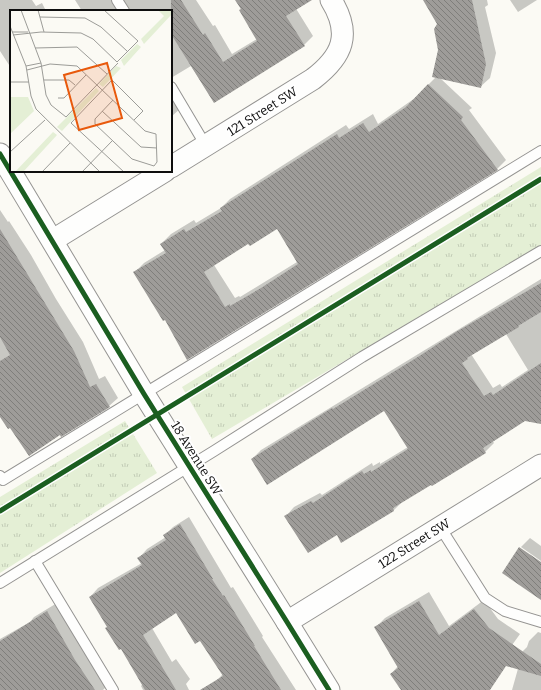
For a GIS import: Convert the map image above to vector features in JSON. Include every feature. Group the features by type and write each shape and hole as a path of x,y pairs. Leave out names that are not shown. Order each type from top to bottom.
{"street":[{"name":"121 Street SW","path":"172,166 313,79 331,63 341,43 342,29 340,16 331,0"},
{"name":"18 Avenue SW","path":"0,154 10,170"},
{"name":"18 Avenue SW","path":"11,172 144,394 329,690"},
{"path":"53,240 163,172"},
{"name":"122 Street SW","path":"287,622 541,465"}],"lane":[{"path":"117,0 123,10"},
{"path":"172,90 206,146"},
{"path":"0,476 3,480 541,151"},
{"path":"0,583 190,466 362,357 541,251"},
{"path":"440,527 485,598 505,611 541,622"},
{"path":"35,561 113,690"}],"green space":[{"path":"541,167 541,245 212,439 182,387"},
{"path":"125,421 157,473 0,573 0,497"}],"building":[{"path":"171,0 181,0 203,35 205,33 223,62 257,41 239,10 241,9 235,0 312,0 286,16 305,46 214,103 172,36"},
{"path":"423,0 472,0 486,64 481,88 432,77 438,50 434,29 437,24"},
{"path":"428,84 463,117 461,120 498,170 187,360 165,320 163,321 133,272 166,253 160,244 184,229 186,232 222,211 220,208 337,134 339,138 363,123 369,132 406,107","holes":["277,229 298,264 261,288 230,306 230,304 225,307 204,272 248,244 250,246"]},
{"path":"0,229 74,351 90,387 96,384 110,407 61,437 60,435 29,456 10,428 8,429 0,417 0,361 10,355 0,337"},
{"path":"541,283 541,312 467,358 468,359 462,363 484,396 491,392 493,395 541,363 541,424 525,421 483,448 486,453 393,508 394,511 341,543 337,535 308,553 284,516 311,501 313,503 362,471 364,474 371,470 371,472 408,449 384,411 267,485 251,459 456,332"},
{"path":"180,524 212,579 223,596 224,595 281,690 200,690 223,676 200,641 195,644 176,613 143,635 176,690 145,690 121,649 119,650 105,628 107,627 89,597 142,565 137,558 166,540 163,535"},
{"path":"519,547 541,562 541,600 502,573"},
{"path":"419,601 439,635 474,609 489,628 541,664 541,676 506,666 490,690 401,690 390,674 398,668 374,627"},
{"path":"47,611 75,660 95,690 0,690 0,641"}],"cycle path":[{"path":"0,154 10,171"},
{"path":"11,172 144,394 329,690"},
{"path":"0,511 541,179"}]}
